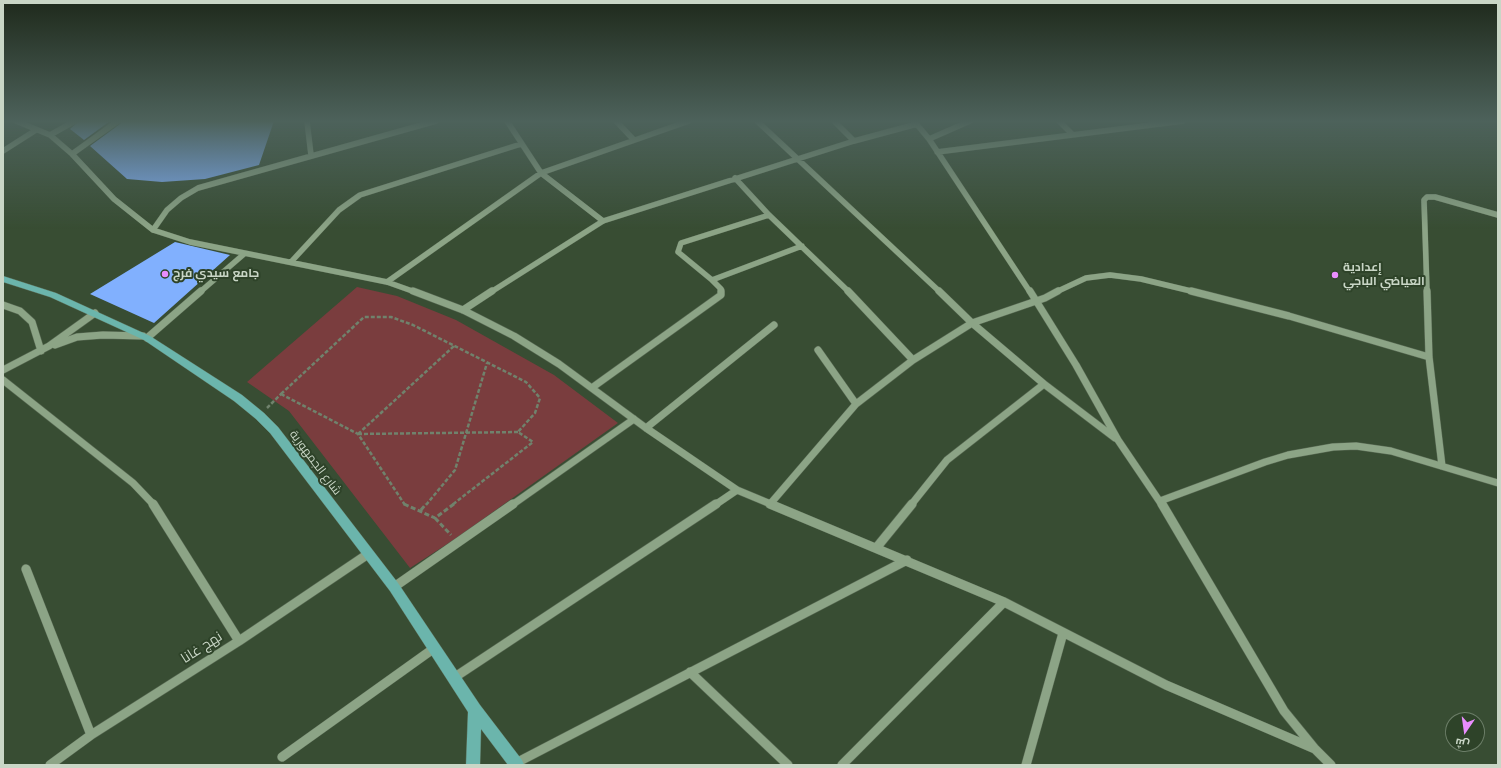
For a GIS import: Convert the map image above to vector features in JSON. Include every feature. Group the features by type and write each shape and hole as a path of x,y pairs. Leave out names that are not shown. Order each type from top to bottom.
{"main road":[{"name":"شارع الجمهورية","path":"3,279 54,295 145,337 238,398 260,416 274,430 394,587 433,648 455,677 475,710 517,764"},
{"path":"473,765 475,710"}],"street":[{"path":"75,157 114,199 153,230 190,242 387,282 463,310 538,350 593,387 646,428 737,490 877,546 1004,602 1166,685 1315,749"},
{"path":"153,230 167,210 181,198 198,188 308,157"},
{"path":"291,262 339,210 360,195 480,157"},
{"path":"530,157 541,173 603,221"},
{"path":"387,282 541,173 586,157"},
{"path":"797,157 972,323 1044,384 1118,440"},
{"path":"463,310 603,221 806,157"},
{"path":"940,157 1036,301 1076,366 1118,440 1160,501 1284,711 1315,749 1331,765"},
{"path":"735,178 769,215 853,296 913,360"},
{"path":"1442,466 1429,358 1424,200 1427,197 1435,197 1498,215"},
{"path":"593,387 721,296 721,289 678,252 681,243 769,215"},
{"path":"712,280 802,246"},
{"path":"3,370 49,346 77,337 145,337 244,254"},
{"path":"771,503 856,404 913,360 972,323 1045,298 1086,278 1110,275 1141,279 1289,316 1429,358"},
{"path":"3,305 20,311 32,322 41,350"},
{"path":"49,346 95,313"},
{"path":"646,428 774,324"},
{"path":"818,350 856,404"},
{"path":"3,380 133,482 151,500 239,641"},
{"path":"877,546 947,460 1044,384"},
{"path":"394,587 634,419"},
{"path":"1160,501 1264,462 1288,455 1333,447 1356,446 1408,455 1498,483"},
{"path":"455,677 737,490"},
{"name":"نهج غانا","path":"50,765 91,736 239,641 368,554"},
{"path":"517,764 690,672 907,560"},
{"path":"26,569 91,736"},
{"path":"842,765 1004,602"},
{"path":"1026,765 1063,633"},
{"path":"282,758 433,648"},
{"path":"690,672 788,765"}],"path":[{"path":"260,416 281,394 364,317 391,317 413,325 526,382 540,398 536,413 518,432"},
{"path":"358,434 454,346"},
{"path":"421,510 455,470 487,363"},
{"path":"281,394 358,434 518,432 533,442 436,518"},
{"path":"358,434 404,504 421,510 436,518 455,539 461,541"}],"shaded area":[{"path":"357,287 397,296 456,320 554,375 618,423 455,539 410,568 289,411 247,382"}],"building":[{"path":"102,157 262,157 259,165 205,179 162,182 127,179"},
{"name":"جامع سيدي فرج","path":"175,242 230,255 154,323 90,294"}],"place":[{"name":"جامع سيدي فرج","path":"165,274"},
{"name":"إعدادية العياضي الباجي","path":"1335,275"}]}
